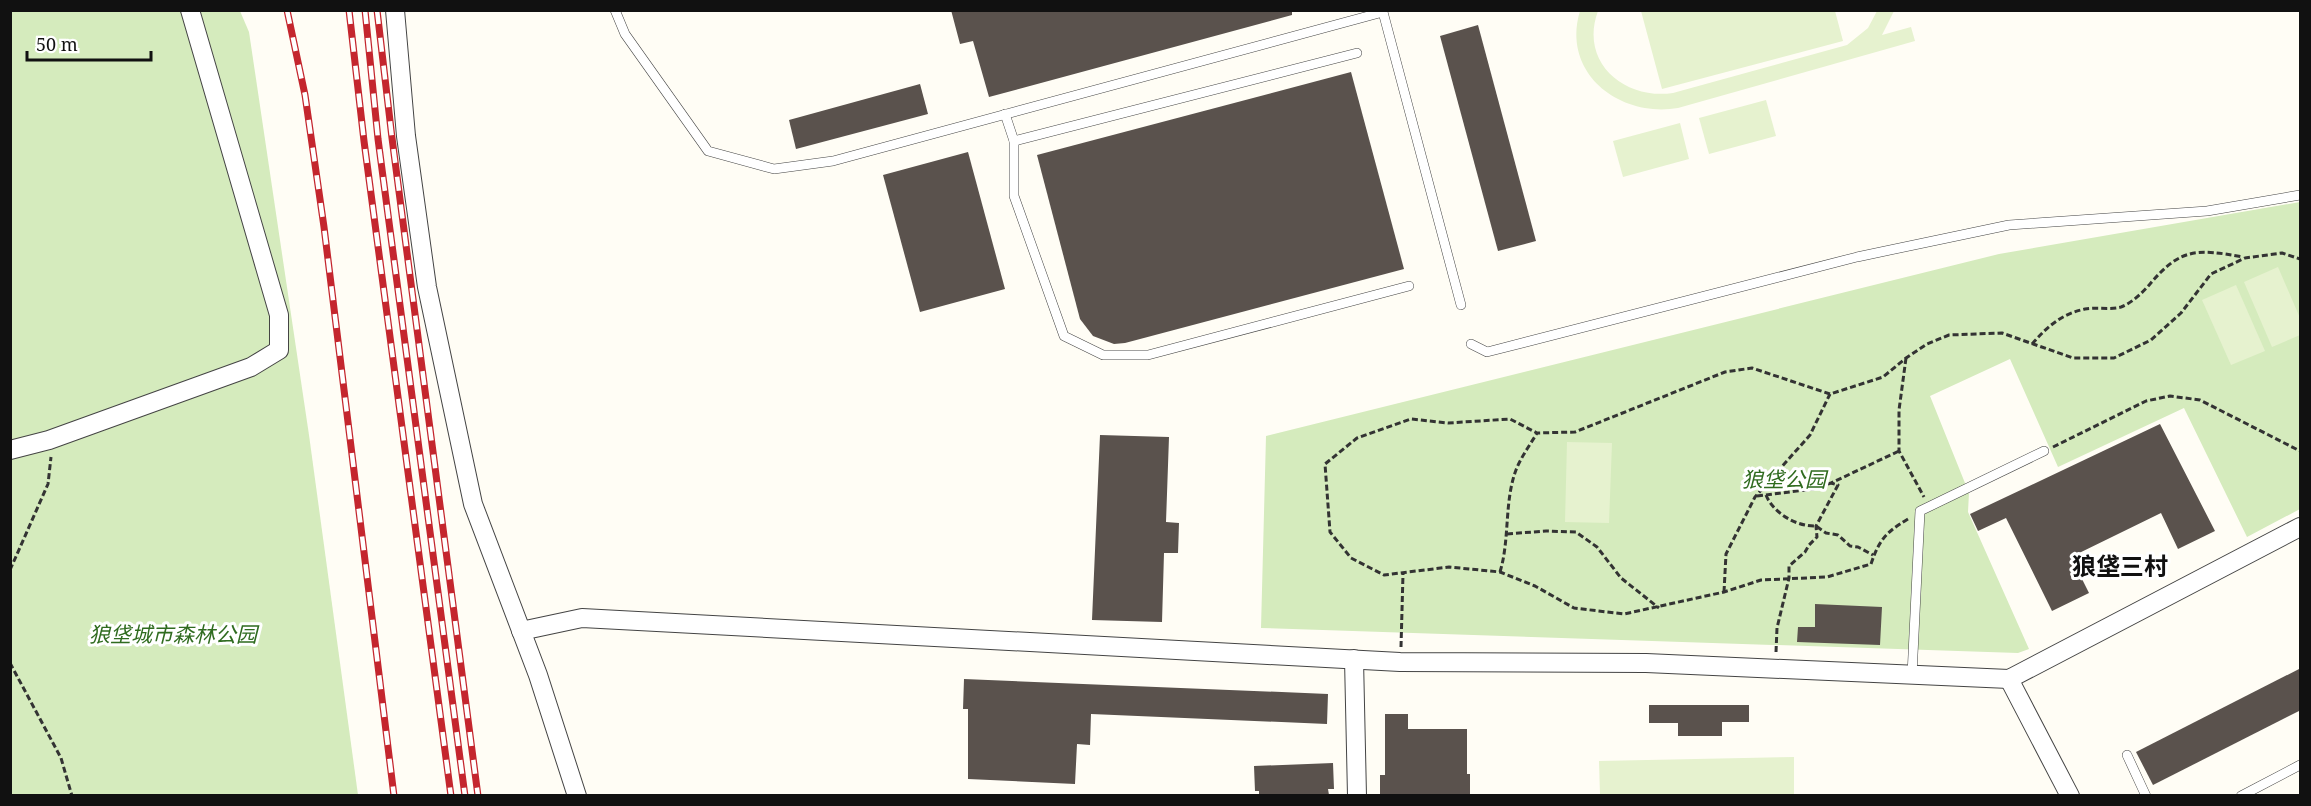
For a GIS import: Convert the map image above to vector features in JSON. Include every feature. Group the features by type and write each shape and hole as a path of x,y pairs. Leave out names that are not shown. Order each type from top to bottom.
{"street":[{"path":"10,450 49,440 250,367 279,350 279,315 190,10"},
{"path":"395,10 406,136 427,287 473,504 538,675 577,795"},
{"path":"521,631 582,618 1401,662 1646,663 2009,679 2301,527"},
{"path":"1354,659 1357,795"},
{"path":"2009,679 2070,795"}],"lane":[{"path":"615,10 625,34 708,151 774,169 833,161 1386,11 1461,305"},
{"path":"1014,141 1357,53"},
{"path":"1005,114 1014,141 1014,196 1064,336 1103,355 1148,355 1409,286"},
{"path":"1471,344 1487,352 1857,257 2009,225 2207,211 2301,195"},
{"path":"1912,675 1920,511 2044,452"},
{"path":"2127,755 2146,795"},
{"path":"2241,795 2301,765"}],"path":[{"path":"2032,344 2052,322 2084,309 2122,306 2141,294 2165,266 2188,253 2217,252 2245,258"},
{"path":"1920,511 1894,527 1877,544 1871,564 1827,577 1761,580 1724,592 1624,614 1574,608 1535,586 1500,572 1449,567 1403,574 1384,574 1351,558 1330,532 1325,464 1357,438 1411,419 1449,423 1510,419 1537,433 1575,432 1725,372 1752,368 1830,394 1883,377 1927,344 1948,335 2002,333 2073,358 2114,358 2151,340 2181,313 2211,274 2245,258 2282,253 2301,259"},
{"path":"1906,358 1899,410 1899,451 1929,507"},
{"path":"1724,592 1726,554 1755,497 1810,435 1830,394"},
{"path":"2044,452 2146,401 2170,396 2200,400 2301,451"},
{"path":"1500,572 1505,553 1509,498 1516,470 1537,433"},
{"path":"10,570 48,484 51,459 49,440"},
{"path":"1755,497 1813,489 1899,451"},
{"path":"1776,669 1777,628 1789,578 1789,566 1817,537 1816,526 1838,485 1831,483"},
{"path":"1766,495 1770,506 1803,527 1816,526 1826,533 1838,535 1850,546 1858,547 1874,555"},
{"path":"1507,534 1546,531 1576,532 1597,547 1621,578 1659,608"},
{"path":"1401,662 1403,574"},
{"path":"10,663 61,758 72,795"}],"green space":[{"name":"狼垡城市森林公园","path":"11,11 240,11 249,32 309,435 358,795 11,795"},
{"path":"1580,11 1598,11 1594,29 1595,46 1600,61 1610,74 1623,84 1655,94 1673,93 1847,45 1868,28 1877,11 1894,11 1882,35 1911,27 1915,41 1678,108 1656,109 1635,106 1616,98 1587,72 1579,54 1576,33"},
{"path":"1641,11 1835,11 1843,41 1662,89"},
{"path":"1766,100 1776,136 1709,154 1699,118"},
{"path":"1680,123 1689,159 1623,177 1613,141"},
{"name":"狼垡公园","path":"2300,202 2300,509 2247,537 2184,408 2058,467 2010,359 1930,396 1969,493 1968,512 2029,649 2018,653 1261,628 1266,436 1999,254"},
{"path":"2278,267 2300,318 2300,335 2272,347 2244,282"},
{"path":"2236,285 2265,351 2231,365 2202,300"},
{"path":"1567,442 1612,443 1609,523 1565,522"},
{"path":"1794,757 1794,795 1600,795 1599,761"}],"building":[{"path":"951,10 1292,10 1292,15 989,97 973,41 960,44"},
{"path":"1478,25 1536,241 1498,251 1440,36"},
{"path":"1351,72 1404,269 1125,343 1114,344 1093,336 1080,319 1037,155"},
{"path":"920,84 928,114 796,149 789,120"},
{"path":"968,152 1005,289 920,312 883,175"},
{"path":"2160,424 2215,531 2178,549 2161,513 2071,557 2089,593 2052,611 2006,518 1978,531 1970,514"},
{"path":"1100,435 1169,437 1166,522 1179,523 1178,553 1164,553 1162,622 1092,620"},
{"path":"1815,604 1882,607 1880,645 1797,642 1798,627 1815,627"},
{"path":"2301,668 2301,710 2153,785 2136,752"},
{"path":"964,679 1328,694 1327,724 1091,714 1090,745 1077,744 1075,784 968,779 968,709 963,709"},
{"path":"1649,705 1749,705 1749,722 1722,722 1722,736 1678,736 1678,723 1649,723"},
{"path":"1385,714 1408,714 1408,729 1467,729 1467,774 1470,774 1470,795 1380,795 1380,775 1385,775"},
{"path":"1333,763 1334,789 1328,789 1329,795 1259,795 1259,791 1255,791 1254,766"}],"railway":[{"path":"287,10 305,95 324,227 394,796"},
{"path":"349,10 364,141 451,796"},
{"path":"365,10 378,139 465,796"},
{"path":"377,10 478,796"}],"district":[{"name":"狼垡三村","path":"2120,565"}]}
